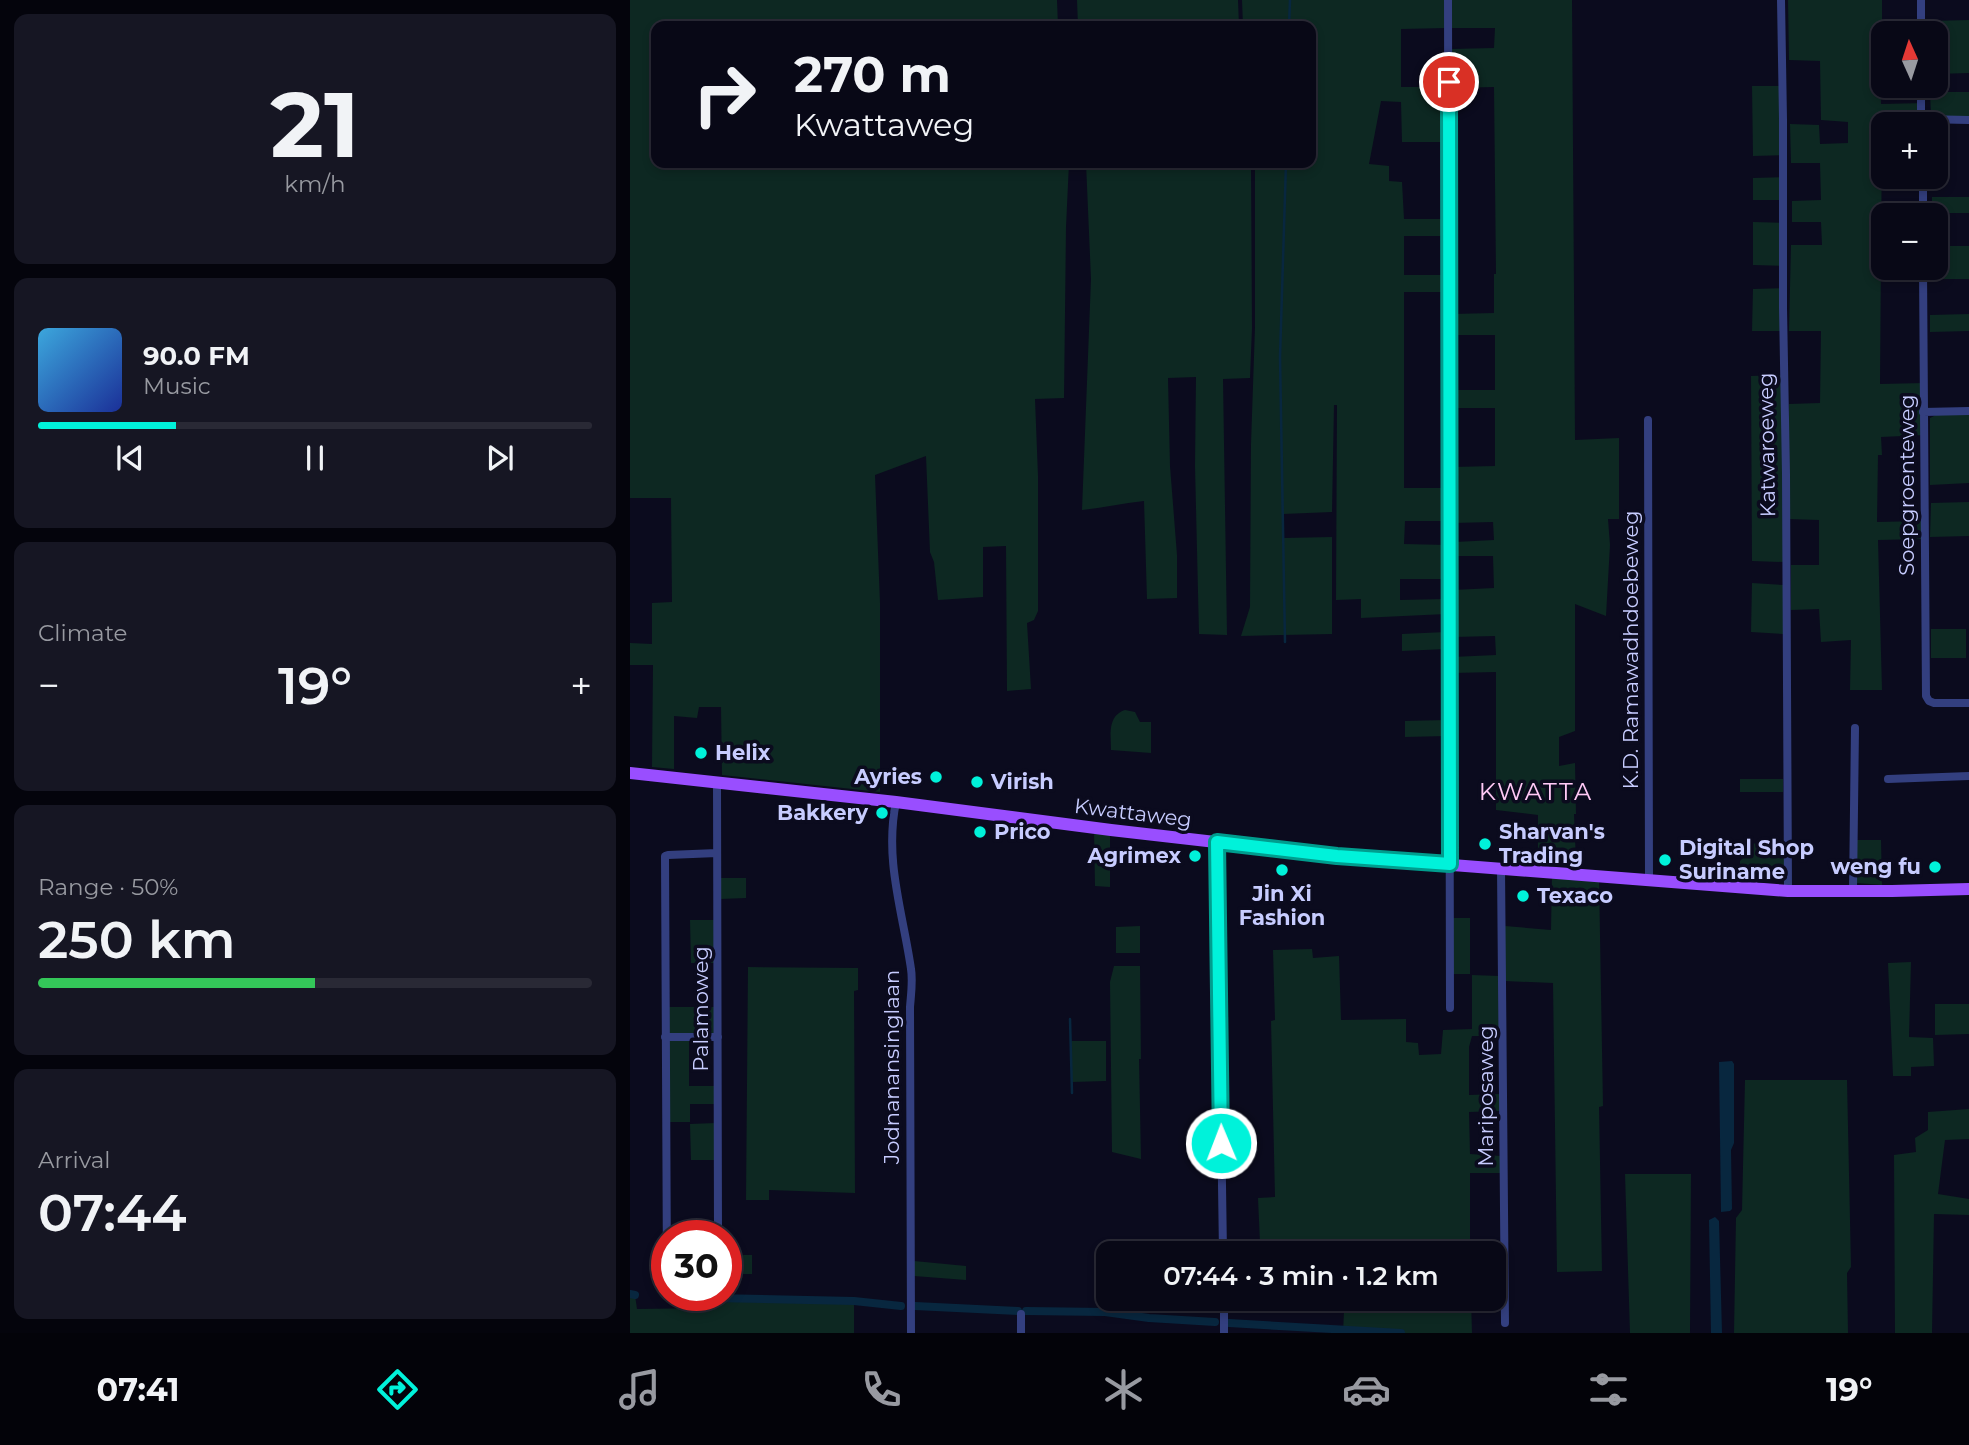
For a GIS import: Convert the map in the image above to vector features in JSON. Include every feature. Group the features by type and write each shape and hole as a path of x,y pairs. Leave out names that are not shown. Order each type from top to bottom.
{"main road":[{"name":"Kwattaweg","path":"630,772 1337,856 1788,891 1969,889"}],"street":[{"path":"1448,0 1450,1008"},
{"name":"Katwaroeweg","path":"1781,0 1788,891"},
{"path":"1921,0 1921,21"},
{"path":"1948,121 1969,120"},
{"name":"Soepgroenteweg","path":"1923,280 1926,696 1934,703 1969,702"},
{"path":"1923,412 1969,411"},
{"name":"K.D. Ramawadhdoebeweg","path":"1648,420 1648,880"},
{"path":"1853,890 1855,728"},
{"path":"1888,779 1969,776"},
{"name":"Palamoweg","path":"717,782 718,1220"},
{"name":"Jodnanansinglaan","path":"896,802 893,814 894,879 912,972 911,1333"},
{"path":"1217,842 1223,1241"},
{"path":"667,1220 664,856 717,853"},
{"name":"Mariposaweg","path":"1501,868 1505,1323"},
{"path":"665,1037 718,1037"},
{"path":"1224,1311 1224,1333"},
{"path":"1021,1314 1021,1333"}],"green space":[{"path":"630,0 1057,0 1058,21 651,21 651,168 1069,168 1064,398 1035,399 1038,611 1034,620 1027,623 1031,689 1007,691 1006,546 983,547 983,597 938,600 934,562 930,552 926,456 875,475 880,603 880,792 722,775 721,707 699,707 697,718 674,716 674,769 652,767 653,665 630,665 630,643 652,644 652,603 672,602 671,498 630,498"},
{"path":"1077,0 1238,0 1239,21 1078,21"},
{"path":"1242,0 1446,0 1446,28 1401,29 1401,87 1446,87 1446,142 1402,142 1401,102 1381,101 1369,164 1389,166 1389,181 1402,182 1404,219 1447,219 1447,236 1404,236 1404,275 1447,275 1447,292 1404,292 1404,488 1448,488 1448,521 1405,521 1404,544 1447,545 1447,579 1400,579 1400,600 1446,599 1446,614 1361,618 1361,599 1336,600 1337,405 1334,405 1332,512 1283,514 1284,538 1332,537 1332,634 1241,636 1250,607 1255,168 1316,168 1316,21 1243,21"},
{"path":"1451,0 1572,0 1575,440 1619,438 1619,519 1608,519 1610,545 1606,616 1575,604 1575,731 1559,737 1559,766 1575,763 1576,862 1538,860 1538,815 1496,810 1496,672 1452,673 1452,657 1496,655 1495,636 1453,637 1453,590 1494,588 1493,556 1454,556 1455,542 1494,540 1493,522 1453,523 1453,467 1495,466 1495,408 1453,408 1453,390 1495,390 1495,335 1453,335 1453,314 1494,313 1496,274 1494,87 1452,88 1451,49 1494,48 1495,28 1451,28"},
{"path":"1788,0 1882,0 1882,21 1871,21 1871,98 1881,98 1881,104 1925,103 1925,112 1871,112 1871,189 1882,189 1881,203 1871,203 1871,280 1881,280 1880,384 1925,383 1925,435 1881,437 1882,455 1878,455 1877,522 1921,521 1921,539 1878,540 1882,690 1850,690 1851,640 1821,642 1819,609 1791,610 1791,565 1819,565 1819,520 1789,519 1789,404 1820,403 1821,331 1789,331 1791,245 1822,245 1821,222 1792,222 1792,201 1821,200 1820,163 1791,163 1790,124 1819,125 1820,144 1848,143 1848,122 1821,120 1820,61 1789,60"},
{"path":"1969,20 1969,73 1948,74 1948,21 1929,21"},
{"path":"1752,86 1785,86 1786,155 1753,156"},
{"path":"1948,92 1969,92 1969,121 1948,118 1948,112 1931,112 1930,98 1948,98"},
{"path":"1086,168 1251,168 1250,378 1223,379 1227,635 1199,634 1196,377 1168,378 1177,598 1147,599 1144,501 1082,510 1091,279"},
{"path":"1785,177 1785,200 1753,200 1753,178"},
{"path":"1932,197 1969,197 1969,213 1948,213 1948,203 1932,203"},
{"path":"1753,222 1785,223 1785,266 1753,265"},
{"path":"1948,246 1969,246 1969,279 1948,279"},
{"path":"1785,288 1785,331 1752,331 1753,289"},
{"path":"1969,314 1969,331 1930,332 1930,315"},
{"path":"1784,375 1784,562 1752,561 1751,376"},
{"path":"1936,415 1969,415 1969,483 1930,485 1930,418"},
{"path":"1969,502 1969,536 1930,537 1931,503"},
{"path":"1752,583 1784,585 1783,634 1751,632"},
{"path":"1931,629 1966,629 1966,658 1931,658"},
{"path":"1446,632 1446,649 1402,651 1402,634"},
{"path":"1125,710 1135,712 1140,722 1151,722 1151,753 1111,750 1113,721"},
{"path":"1446,720 1446,736 1405,737 1405,721"},
{"path":"1740,779 1783,779 1783,792 1740,792"},
{"path":"1094,830 1110,832 1110,887 1095,886"},
{"path":"1856,840 1881,840 1882,885 1857,883"},
{"path":"1744,843 1785,845 1785,869 1781,881 1740,879"},
{"path":"1552,873 1599,878 1603,1106 1599,1107 1602,1271 1557,1272 1553,983 1505,981 1505,926 1551,930"},
{"path":"719,878 746,878 746,898 720,899"},
{"path":"1452,918 1470,918 1470,974 1452,974"},
{"path":"690,920 714,920 714,963 691,963"},
{"path":"1140,926 1140,953 1116,953 1116,927"},
{"path":"1312,949 1313,958 1339,956 1341,1020 1406,1019 1406,1042 1418,1043 1419,1055 1441,1054 1443,1030 1472,1029 1472,975 1499,976 1499,1036 1472,1036 1469,1047 1469,1095 1500,1094 1500,1111 1469,1112 1470,1154 1501,1156 1501,1173 1470,1173 1470,1241 1260,1241 1258,1198 1275,1197 1271,1021 1275,1020 1273,950"},
{"path":"1911,962 1909,1037 1933,1038 1934,1066 1911,1067 1911,1076 1893,1076 1888,963"},
{"path":"1114,966 1140,966 1141,1159 1112,1152 1110,982"},
{"path":"748,967 858,968 858,990 854,991 855,1193 769,1190 769,1200 746,1200"},
{"path":"1935,1004 1969,1004 1969,1034 1935,1035"},
{"path":"668,1007 715,1007 714,1034 670,1034"},
{"path":"689,1039 689,1086 716,1086 716,1104 690,1104 690,1122 668,1122 667,1043 671,1040"},
{"path":"1071,1041 1106,1041 1106,1081 1072,1082"},
{"path":"1745,1080 1847,1080 1851,1267 1847,1273 1848,1333 1734,1333 1736,1218 1742,1210"},
{"path":"1969,1109 1969,1139 1945,1140 1938,1194 1969,1199 1969,1215 1934,1214 1932,1333 1895,1333 1894,1155 1916,1152 1915,1138 1928,1130 1928,1112"},
{"path":"716,1123 717,1160 691,1160 690,1124"},
{"path":"1625,1174 1691,1174 1690,1333 1630,1333"},
{"path":"742,1255 752,1255 752,1274 742,1274"},
{"path":"914,1261 966,1266 966,1280 914,1276"},
{"path":"630,1294 635,1295 637,1309 651,1309 651,1311 742,1311 742,1299 854,1301 854,1333 630,1333"},
{"path":"1344,1311 1471,1311 1472,1333 1343,1333"}],"water":[{"path":"1732,1061 1732,1209 1721,1212 1719,1062"},
{"path":"1715,1217 1719,1221 1722,1333 1711,1333 1709,1220"}],"waterway":[{"path":"1289,21 1290,0"},
{"path":"1285,642 1280,357 1286,168"},
{"path":"1070,1019 1072,1093"},
{"path":"630,1294 635,1295"},
{"path":"742,1299 854,1301 901,1306"},
{"path":"915,1306 1018,1311"},
{"path":"1026,1311 1105,1312 1215,1322"},
{"path":"1229,1323 1401,1333"}],"place":[{"name":"Helix","path":"701,753"},
{"name":"Ayries","path":"936,777"},
{"name":"Virish","path":"977,782"},
{"name":"Bakkery","path":"882,813"},
{"name":"Prico","path":"980,832"},
{"name":"Sharvan's Trading","path":"1485,844"},
{"name":"Agrimex","path":"1195,856"},
{"name":"Digital Shop Suriname","path":"1665,860"},
{"name":"weng fu","path":"1935,867"},
{"name":"Jin Xi Fashion","path":"1282,870"},
{"name":"Texaco","path":"1523,896"}],"district":[{"name":"KWATTA","path":"1536,792"}],"route":[{"path":"1221,1143 1217,842 1337,856 1450,864 1449,82"}]}
